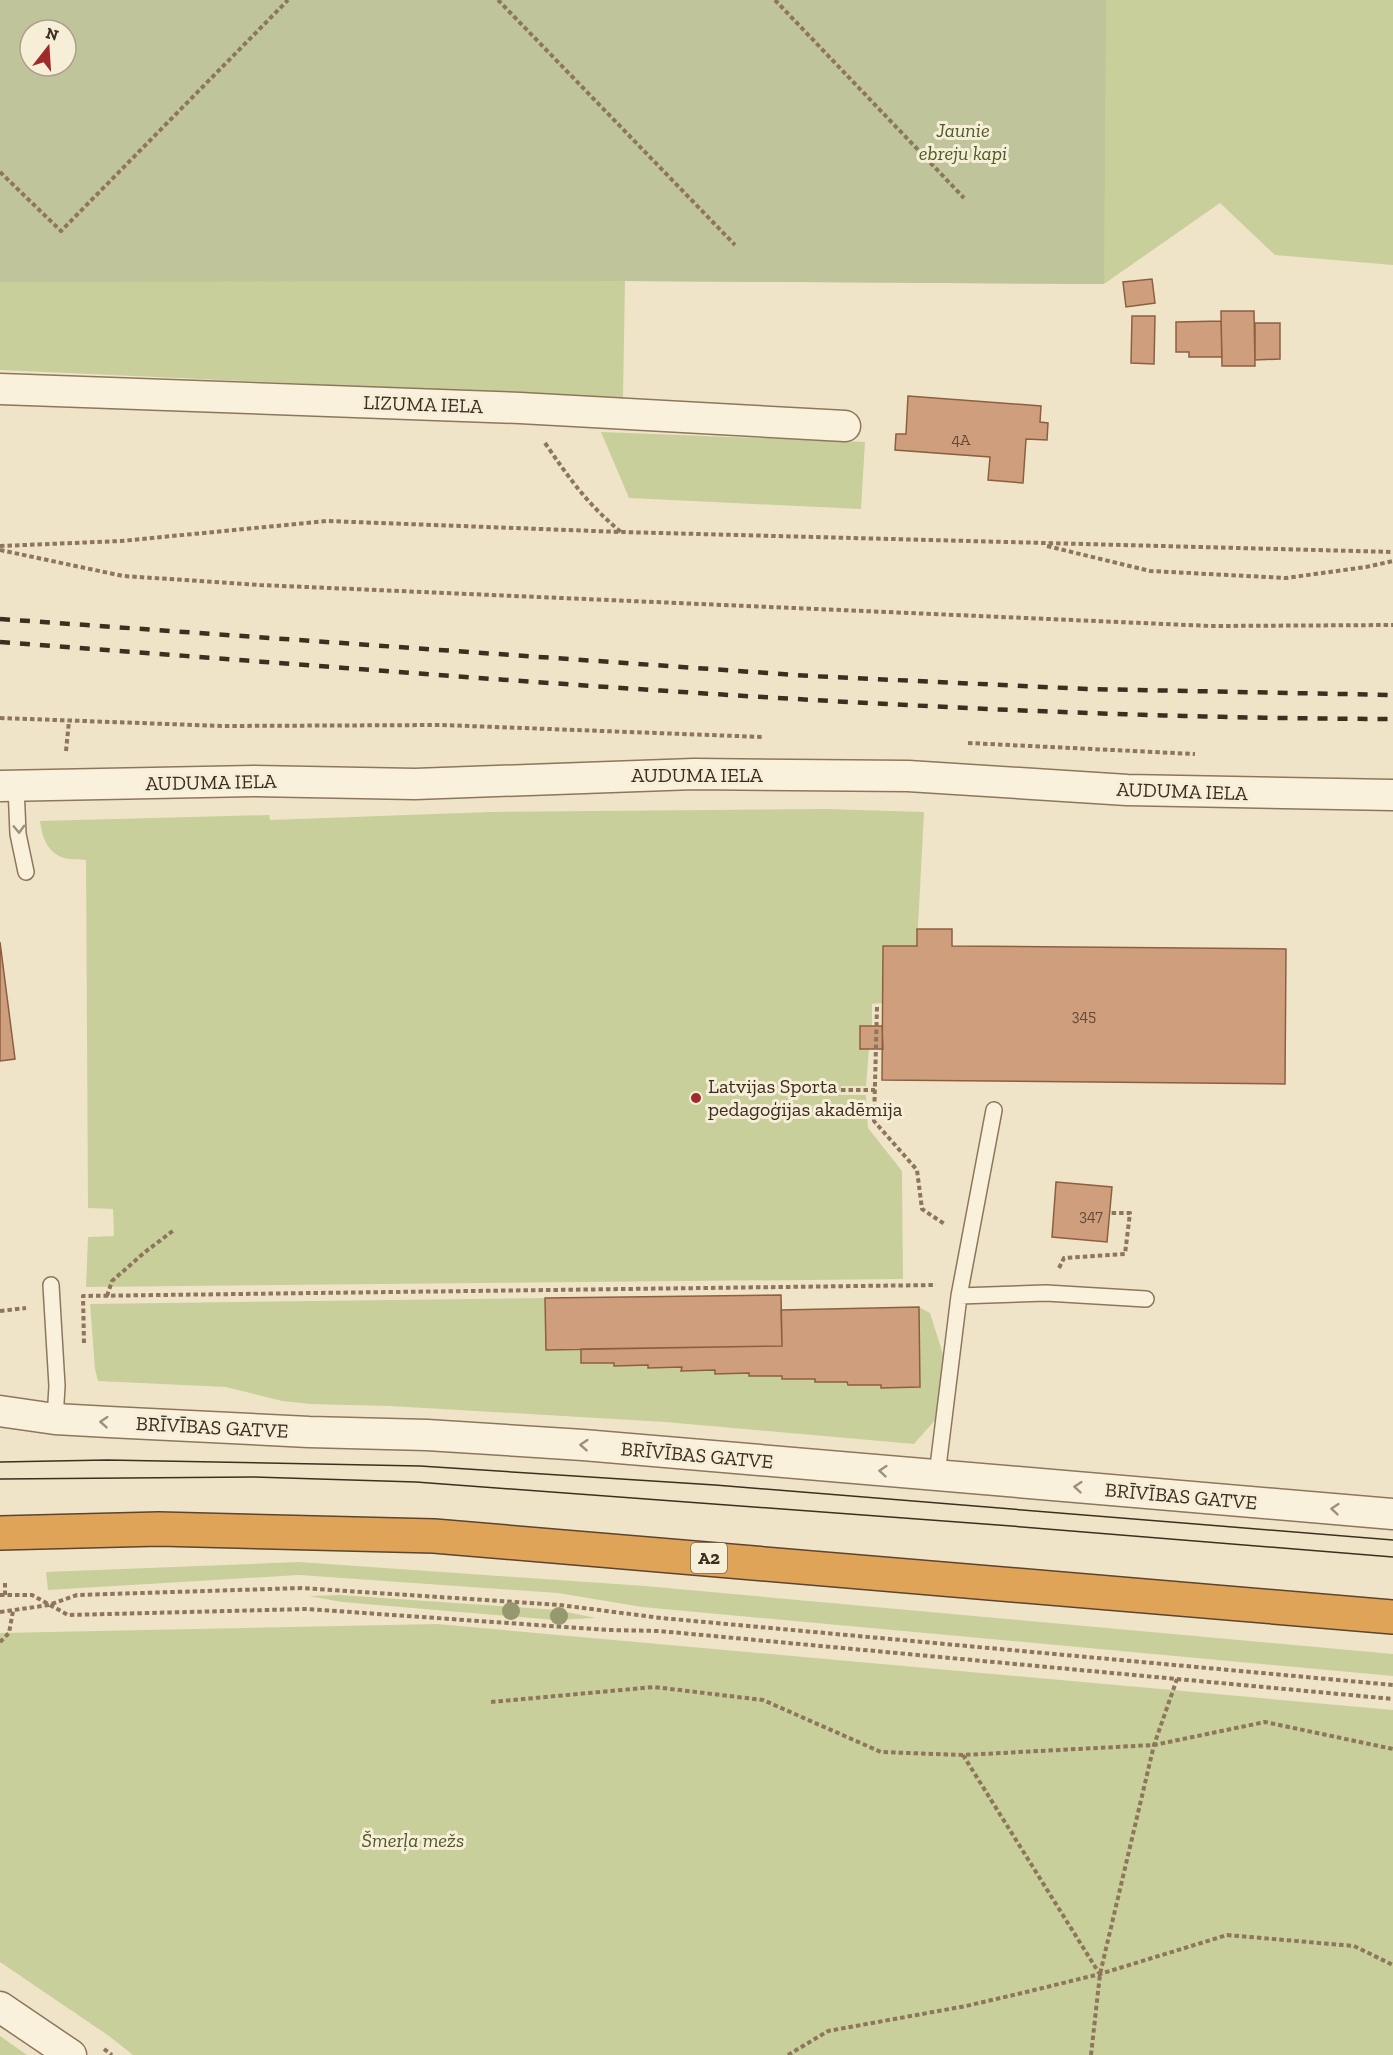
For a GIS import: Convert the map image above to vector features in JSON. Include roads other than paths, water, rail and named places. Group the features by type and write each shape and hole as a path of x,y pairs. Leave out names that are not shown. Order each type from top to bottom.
{"highway":[{"name":"A2","path":"0,1533 159,1529 434,1536 1393,1617"}],"street":[{"name":"LIZUMA IELA","path":"0,388 520,408 845,426"},
{"name":"AUDUMA IELA","path":"8,786 254,780 415,784 597,776 718,774 908,776 1127,790 1393,795"},
{"name":"BRĪVĪBAS GATVE","path":"0,1411 55,1419 309,1432 438,1435 595,1446 1393,1514"},
{"path":"0,2007 70,2055"}],"lane":[{"path":"8,786 26,872"},
{"path":"938,1475 960,1290 994,1110"},
{"path":"51,1285 57,1386 55,1419"},
{"path":"960,1290 1146,1299"}],"tram line":[{"path":"0,1462 107,1460 420,1466 715,1485 1393,1540"},
{"path":"0,1479 253,1477 416,1482 1393,1557"}],"railway":[{"path":"0,619 810,676 1087,689 1393,695"},
{"path":"0,642 522,681 870,703 1219,717 1393,719"}],"place":[{"name":"Latvijas Sporta pedagoģijas akadēmija","path":"696,1098"}],"park label":[{"name":"Jaunie ebreju kapi","path":"963,142"},
{"name":"Šmerļa mežs","path":"413,1840"}]}
